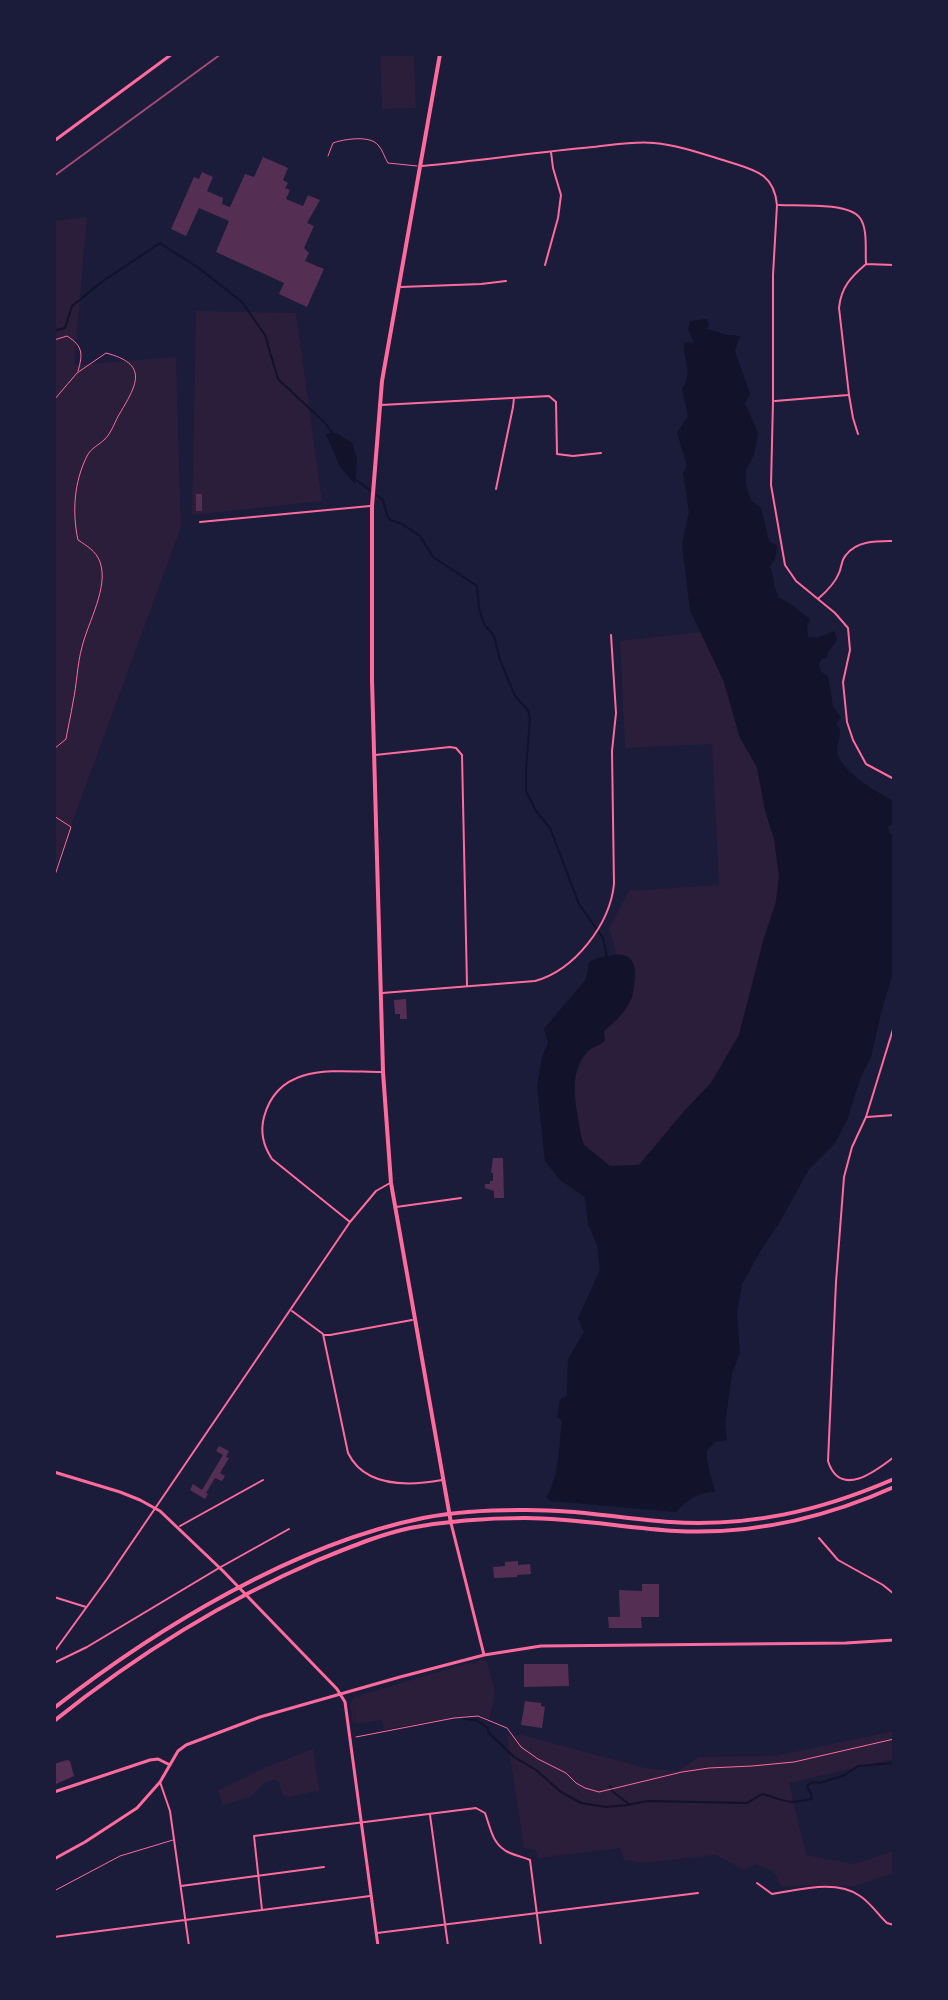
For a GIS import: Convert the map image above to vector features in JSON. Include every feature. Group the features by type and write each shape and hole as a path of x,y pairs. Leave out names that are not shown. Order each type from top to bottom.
{"main road":[{"path":"440,54 382,381 372,506 374,755 383,1072 391,1183 451,1523"},
{"path":"54,1708 120,1659 239,1588 342,1540 425,1517 535,1510 678,1522 733,1522 801,1512 894,1479"},
{"path":"54,1721 144,1654 246,1595 368,1540 410,1528 527,1518 674,1531 760,1528 819,1515 894,1487"}],"street":[{"path":"54,141 172,54"},
{"path":"420,167 551,151 662,144 762,174 773,187 777,205 773,275 771,485 785,565 796,581 835,613 848,628 850,650 843,682 845,714 853,740 866,764 894,779"},
{"path":"545,265 561,195 551,151"},
{"path":"777,205 835,207 858,215 863,225 866,264"},
{"path":"858,434 849,395 840,296 851,278 866,264 894,265"},
{"path":"399,287 506,281"},
{"path":"773,401 849,395"},
{"path":"380,405 549,396 556,402 557,454 601,453"},
{"path":"496,489 514,397"},
{"path":"200,522 372,506"},
{"path":"819,599 833,585 849,552 873,541 894,541"},
{"path":"382,993 535,981 569,964 595,932 612,902 614,884 612,751 616,713 611,635"},
{"path":"374,755 450,747 456,748 462,755 467,986"},
{"path":"894,1026 866,1117 846,1168 836,1282 828,1461 834,1473 841,1478 854,1480 873,1473 894,1457"},
{"path":"350,1222 272,1159 266,1151 262,1124 276,1092 299,1076 320,1072 383,1072"},
{"path":"866,1117 894,1115"},
{"path":"54,1652 350,1222 376,1191 391,1183"},
{"path":"395,1207 461,1198"},
{"path":"290,1310 323,1334 330,1335 414,1320"},
{"path":"323,1334 348,1453 354,1464 390,1483 443,1480"},
{"path":"54,1482 56,1472 120,1492 156,1508 179,1527 341,1695 345,1702 378,1946"},
{"path":"179,1527 263,1480"},
{"path":"451,1523 484,1655"},
{"path":"54,1663 289,1529"},
{"path":"819,1538 838,1560 894,1594"},
{"path":"54,1597 87,1607"},
{"path":"54,1859 126,1816 150,1795 178,1751 198,1739 260,1717 484,1655 541,1646 894,1640"},
{"path":"54,1792 150,1760 158,1759 170,1765"},
{"path":"160,1782 168,1801 189,1946"},
{"path":"262,1910 254,1836 482,1809 500,1846 507,1852 530,1860 541,1946"},
{"path":"430,1814 448,1946"},
{"path":"180,1886 324,1867"},
{"path":"757,1883 772,1894 819,1887 857,1893 887,1923 894,1925"},
{"path":"376,1934 698,1893"},
{"path":"54,1937 371,1895"}],"lane":[{"path":"328,156 333,143 338,141 368,140 375,142 388,163 420,167"},
{"path":"54,1891 120,1856 174,1840"}],"path":[{"path":"54,340 67,336 76,341 82,355 77,373"},
{"path":"54,400 77,373 106,353 128,361 133,367 134,385 128,401 107,438 89,452 76,489 74,520 78,540 92,548 100,562 101,577 82,644 66,739 54,749"},
{"path":"54,816 71,827 54,878"},
{"path":"350,1738 478,1716 507,1728 521,1747 538,1759 566,1773 585,1788 599,1792 709,1768 794,1762 894,1739"}],"shaded area":[{"path":"414,55 416,108 382,109 380,56"},
{"path":"87,217 74,365 176,357 181,527 54,872 54,221"},
{"path":"196,311 296,313 322,501 192,515"},
{"path":"707,319 709,327 704,328 740,336 735,351 750,394 745,403 758,433 754,455 746,470 746,485 751,500 761,508 769,541 777,546 775,559 770,566 777,594 810,619 808,637 817,638 835,631 837,640 827,658 821,659 819,665 821,672 828,676 833,706 841,718 836,724 840,729 839,757 843,765 860,780 894,801 894,822 888,827 889,833 894,835 894,969 871,1057 860,1079 847,1120 835,1143 809,1169 742,1284 737,1314 740,1352 732,1374 725,1424 727,1440 715,1442 707,1450 715,1492 693,1498 676,1512 551,1501 546,1497 554,1481 558,1461 562,1421 557,1417 560,1400 567,1395 568,1359 584,1332 578,1318 600,1270 597,1245 588,1224 585,1197 560,1180 545,1161 537,1086 548,1043 544,1029 586,979 589,963 613,955 630,958 635,972 630,1002 604,1031 605,1041 588,1051 581,1060 575,1092 584,1145 610,1166 639,1165 711,1083 739,1035 776,902 779,876 774,839 757,767 740,738 724,682 690,610 682,544 689,512 683,473 687,466 677,433 688,416 682,389 688,371 684,343 694,342 688,330 690,321"},
{"path":"326,434 338,434 352,443 357,459 355,484 340,467"},
{"path":"701,632 724,682 740,738 757,767 774,839 779,876 776,902 739,1035 711,1083 639,1165 610,1166 584,1145 574,1088 584,1057 599,1036 621,1015 636,980 633,964 617,955 609,928 629,891 719,885 712,744 625,748 620,641"},
{"path":"482,1659 487,1662 495,1691 490,1719 469,1715 358,1734 384,1729 382,1720 356,1724 353,1702 353,1723 350,1704 354,1697"},
{"path":"894,1731 894,1759 789,1783 806,1855 854,1864 894,1851 894,1873 854,1886 782,1887 774,1872 756,1864 744,1870 716,1855 643,1863 624,1860 620,1848 538,1858 535,1849 524,1848 507,1736 522,1735 645,1768 678,1771 698,1757 775,1756"},
{"path":"313,1749 319,1790 289,1797 283,1795 275,1780 267,1781 250,1797 223,1805 218,1790"}],"building":[{"path":"263,157 288,168 283,180 288,183 285,188 290,190 286,199 303,206 308,195 320,200 307,223 314,226 304,248 309,253 305,261 324,269 307,307 279,294 284,283 216,252 229,221 199,208 186,236 171,229 194,177 199,179 202,172 213,177 207,191 223,198 222,204 230,207 245,174 254,177"},
{"path":"196,494 202,494 202,511 196,511"},
{"path":"406,999 407,1019 400,1019 400,1014 395,1014 394,1000"},
{"path":"493,1158 503,1158 504,1198 494,1198 494,1191 485,1188 485,1184 493,1181"},
{"path":"219,1446 229,1451 226,1457 229,1458 220,1473 225,1476 222,1481 215,1478 205,1499 190,1490 193,1484 202,1490 223,1455 216,1451"},
{"path":"518,1561 518,1565 530,1564 531,1574 494,1578 493,1567"},
{"path":"642,1584 659,1584 659,1617 641,1617 642,1628 609,1628 608,1617 620,1617 619,1590 642,1591"},
{"path":"524,1664 568,1664 569,1686 524,1687"},
{"path":"525,1701 541,1703 545,1707 542,1728 521,1725"},
{"path":"67,1760 74,1776 54,1785 54,1764"}],"waterway":[{"path":"54,333 65,328 72,306 160,243 242,302 265,335 278,379 334,435"},
{"path":"356,480 383,500 390,520 420,536 433,557 477,586 484,624 494,636 515,696 528,710 530,718 526,791 536,811 550,828 579,904 603,938 607,957"},
{"path":"464,1719 476,1720 488,1728 488,1732 514,1757 536,1770 561,1792 581,1803 606,1807 648,1801 747,1803 762,1794 786,1801 803,1801 811,1799 807,1786 812,1782 820,1783 845,1775 858,1766 894,1763"},
{"path":"610,1786 629,1804"}],"railway":[{"path":"54,176 221,54"}]}
